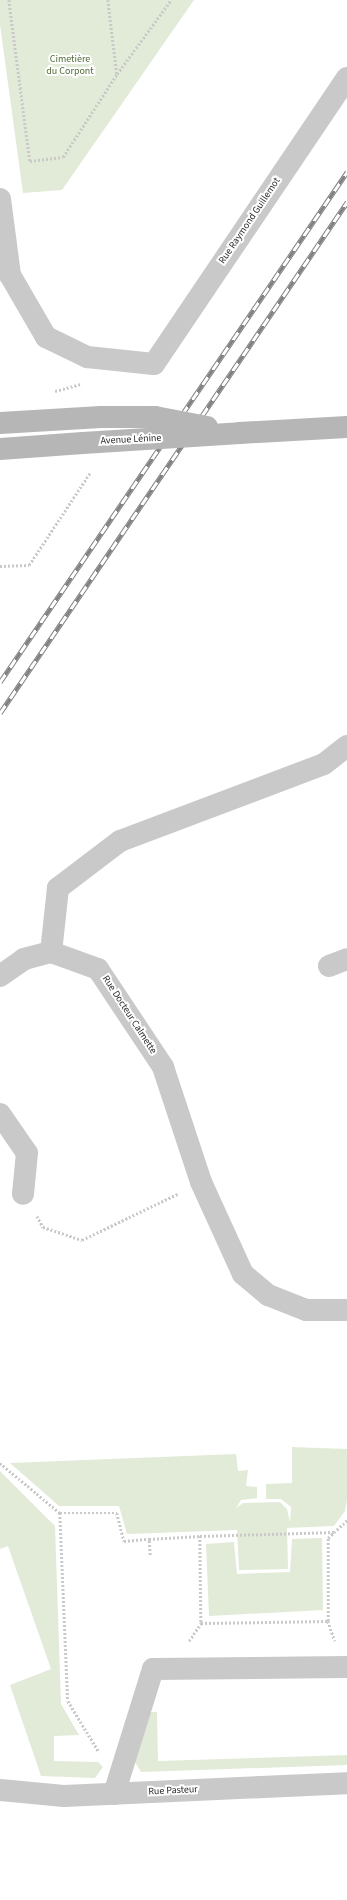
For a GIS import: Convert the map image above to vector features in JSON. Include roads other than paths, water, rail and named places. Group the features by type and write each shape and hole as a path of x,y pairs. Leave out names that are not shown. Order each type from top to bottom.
{"main road":[{"path":"0,423 101,417 154,417 240,433"},
{"name":"Avenue Lénine","path":"0,448 347,427"}],"street":[{"name":"Rue Raymond Guillemot","path":"0,199 10,275 46,337 87,357 154,364 347,78"},
{"path":"0,976 24,959 51,952 58,888 120,841 324,764 347,746"},
{"name":"Rue Docteur Calmette","path":"51,952 98,969 163,1067 201,1182 243,1274 268,1295 306,1310 347,1310"},
{"path":"0,1114 27,1153 24,1194"},
{"path":"114,1794 125,1759 162,1669 347,1667"},
{"name":"Rue Pasteur","path":"0,1790 64,1796 347,1783"}],"railway":[{"path":"0,682 347,172"},
{"path":"0,713 347,202"}],"park label":[{"name":"Cimetière du Corpont","path":"70,64"}]}
